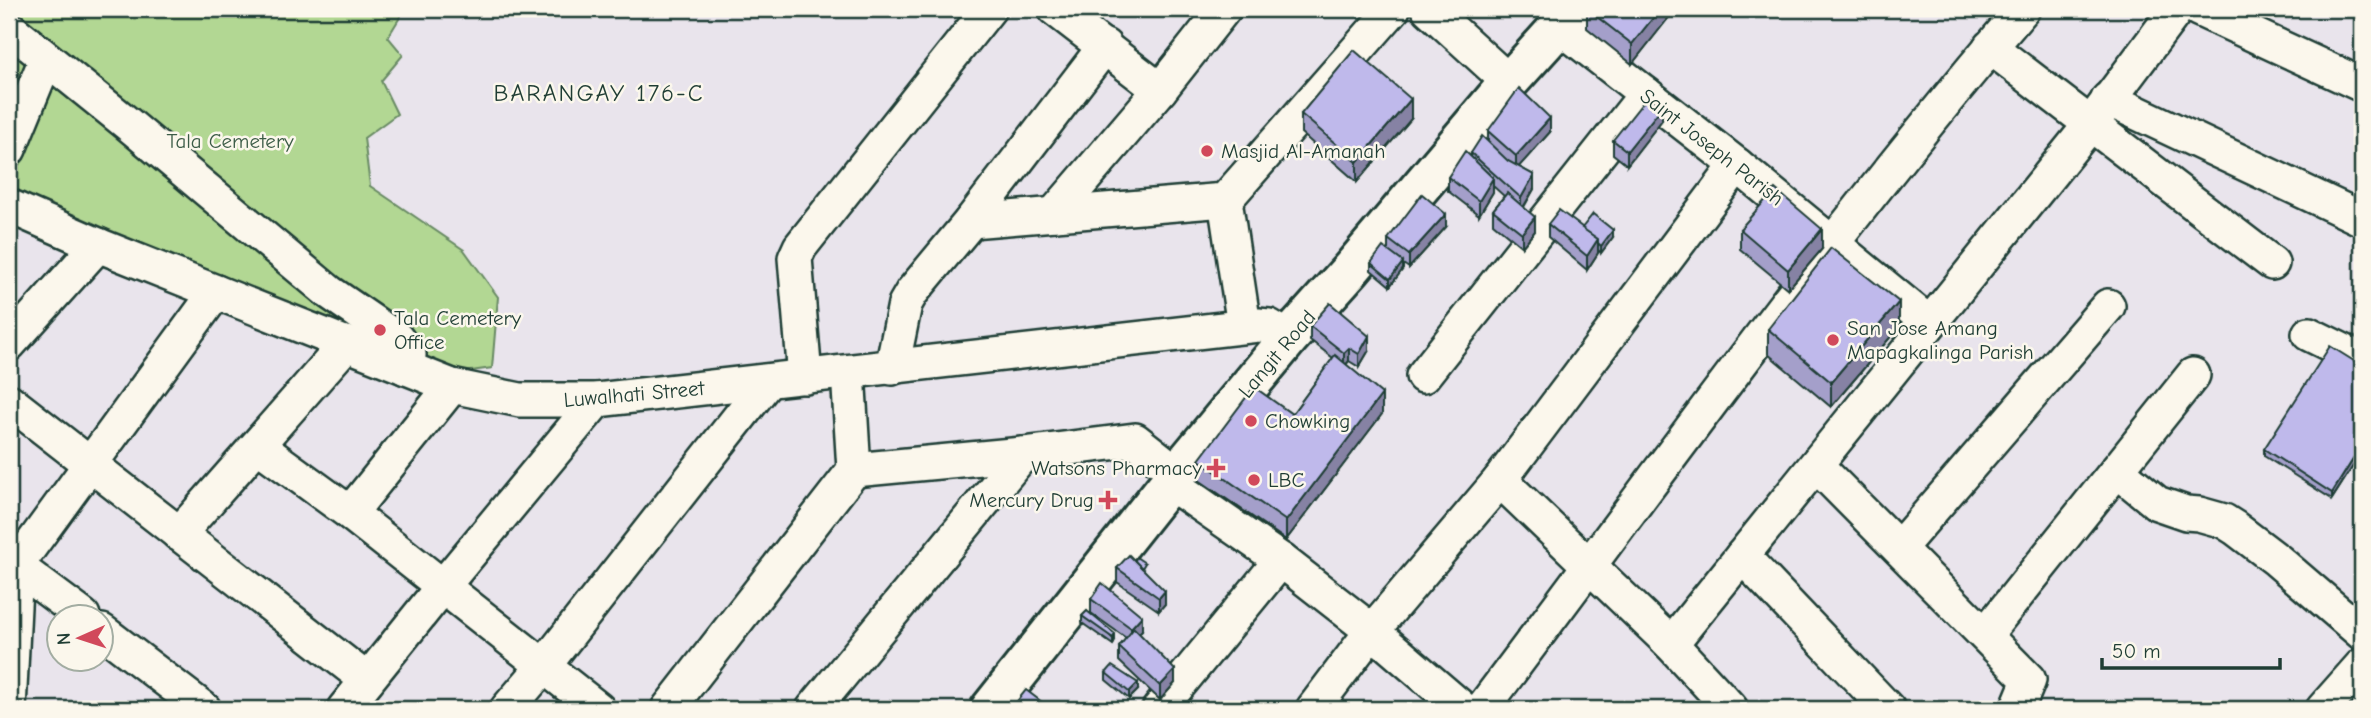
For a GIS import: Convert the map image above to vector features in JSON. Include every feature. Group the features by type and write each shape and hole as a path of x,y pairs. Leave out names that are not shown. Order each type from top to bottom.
{"main road":[{"name":"Langit Road","path":"990,709 1173,478 1289,338 1567,18"}],"street":[{"path":"805,377 795,258 800,247 989,9"},
{"path":"1054,214 1160,90 1224,9"},
{"path":"971,221 1225,200 1393,9"},
{"path":"1429,9 1509,82"},
{"path":"1482,709 1832,243 1990,47 2024,9"},
{"path":"1671,644 2099,112 2178,9"},
{"path":"2198,9 2362,85"},
{"path":"1062,11 1160,90"},
{"name":"Saint Joseph Parish","path":"1567,18 1646,94 1930,323"},
{"path":"9,28 329,292 396,338 409,355 406,368"},
{"path":"892,368 905,304 912,292 971,221 1105,46"},
{"path":"1990,47 2099,112 2362,219"},
{"path":"9,149 46,59"},
{"path":"1423,376 1646,94"},
{"path":"2099,112 2272,263"},
{"path":"1314,709 1372,631 1500,480 1737,165"},
{"path":"1225,200 1244,326"},
{"name":"Luwalhati Street","path":"9,206 98,246 452,386 520,400 597,400 1244,326 1269,326 1289,338"},
{"path":"9,344 98,246"},
{"path":"9,709 16,566 216,292"},
{"path":"1899,548 2108,306"},
{"path":"2309,334 2362,360"},
{"path":"179,534 347,343"},
{"path":"668,709 854,470 848,372"},
{"path":"1985,635 2193,375"},
{"path":"507,709 767,382"},
{"path":"350,513 452,386"},
{"path":"344,709 597,400"},
{"path":"9,401 367,680"},
{"path":"854,470 1135,440 1173,478 1372,631 1463,709"},
{"path":"258,446 350,513 598,709"},
{"path":"813,709 1023,454"},
{"path":"1816,465 2029,680 2017,709"},
{"path":"2117,470 2157,503 2186,513 2224,520 2362,633"},
{"path":"1500,480 1671,644 1731,709"},
{"path":"1742,556 1888,709"},
{"path":"1159,709 1281,559"},
{"path":"16,566 63,602"},
{"path":"116,642 204,709"},
{"path":"2323,709 2362,665"}],"green space":[{"name":"Tala Cemetery","path":"9,9 405,9 388,37 403,55 381,81 397,114 364,138 370,186 464,250 498,297 492,368 450,374 9,193"}],"building":[{"path":"1587,9 1660,9 1632,44"},
{"path":"1354,50 1411,99 1357,162 1301,114"},
{"path":"1519,88 1550,118 1516,156 1488,131"},
{"path":"1648,96 1662,107 1627,151 1613,140"},
{"path":"1482,136 1508,161 1534,175 1521,198 1471,153"},
{"path":"1465,151 1493,178 1479,201 1448,177"},
{"path":"1775,189 1822,229 1788,270 1740,229"},
{"path":"1507,193 1535,217 1522,233 1493,210"},
{"path":"1422,194 1446,214 1409,255 1388,239"},
{"path":"1559,210 1598,239 1587,256 1548,224"},
{"path":"1593,214 1613,230 1601,246 1598,239 1582,228"},
{"path":"1383,247 1403,262 1390,279 1371,263"},
{"name":"San Jose Amang Mapagkalinga Parish","path":"1831,248 1899,302 1831,382 1768,329"},
{"path":"1330,303 1369,336 1359,354 1349,348 1344,353 1310,326"},
{"path":"2330,346 2362,366 2362,445 2332,493 2264,449"},
{"path":"1335,355 1382,394 1286,521 1199,460 1254,387 1292,414"},
{"path":"1129,555 1165,591 1159,598 1117,568"},
{"path":"1136,557 1145,563 1142,568 1135,561"},
{"path":"1102,583 1142,616 1131,628 1091,599"},
{"path":"1087,611 1115,634 1113,638 1082,616"},
{"path":"1134,628 1175,670 1160,686 1119,647"},
{"path":"1112,666 1138,683 1129,692 1106,673"},
{"path":"1026,690 1051,709 1011,709"}],"place":[{"name":"Masjid Al-Amanah","path":"1207,151"},
{"name":"Tala Cemetery Office","path":"380,330"},
{"name":"San Jose Amang Mapagkalinga Parish","path":"1833,340"},
{"name":"Chowking","path":"1251,421"},
{"name":"Watsons Pharmacy","path":"1216,468"},
{"name":"LBC","path":"1254,480"},
{"name":"Mercury Drug","path":"1108,500"}],"district":[{"name":"BARANGAY 176-C","path":"599,93"}]}
